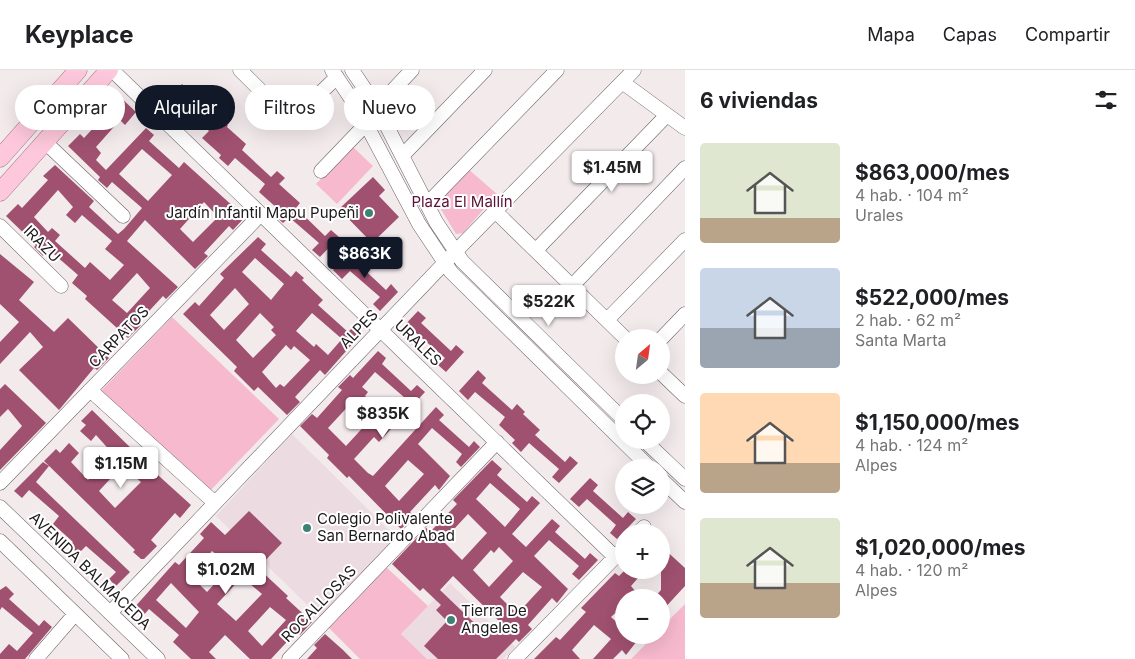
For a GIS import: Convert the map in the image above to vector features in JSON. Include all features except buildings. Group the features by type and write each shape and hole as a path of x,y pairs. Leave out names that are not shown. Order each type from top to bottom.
{"main road":[{"path":"0,158 78,70"},
{"path":"0,192 110,70"}],"street":[{"name":"URALES","path":"110,70 496,442 615,548"},
{"path":"240,70 292,121 334,74 344,89"},
{"path":"352,70 362,85"},
{"path":"398,85 412,70"},
{"path":"402,156 485,70"},
{"path":"427,204 557,70"},
{"name":"ALPES","path":"110,613 444,263 634,70"},
{"path":"622,82 685,128"},
{"path":"536,250 667,115"},
{"path":"321,171 361,130"},
{"path":"370,130 419,224 444,263 461,283 641,459"},
{"path":"389,130 427,204 455,252 473,274 615,411"},
{"path":"45,142 123,216"},
{"path":"572,286 685,168"},
{"path":"495,211 616,329"},
{"name":"CARPATOS","path":"0,483 261,214"},
{"name":"IRAZU","path":"0,226 61,286"},
{"path":"607,320 685,240"},
{"path":"670,330 685,314"},
{"path":"670,381 683,392"},
{"path":"90,390 215,503"},
{"name":"ROCALLOSAS","path":"289,659 496,442"},
{"path":"655,449 682,472"},
{"path":"670,488 685,502"},
{"name":"AVENIDA BALMACEDA","path":"0,506 158,659"},
{"path":"0,542 122,659"},
{"path":"515,659 615,556"},
{"path":"36,659 75,614"}],"shaded area":[{"name":"Colegio Polivalente San Bernardo Abad","path":"292,434 399,540 321,618 216,516"},
{"name":"Tierra De Angeles","path":"450,583 515,647 503,659 427,659 401,634"}],"green space":[{"path":"352,146 373,166 337,204 316,184"},
{"name":"Plaza El Mallín","path":"467,168 497,194 463,233 456,234 436,201"},
{"path":"172,317 279,419 208,493 101,391"},
{"path":"385,566 428,606 401,634 427,659 360,659 327,626"},
{"path":"685,604 685,659 631,659 646,644 670,644 670,619"}],"place":[{"name":"Jardín Infantil Mapu Pupeñi","path":"369,213"},
{"name":"Colegio Polivalente San Bernardo Abad","path":"307,528"},
{"name":"Tierra De Angeles","path":"451,620"}]}
